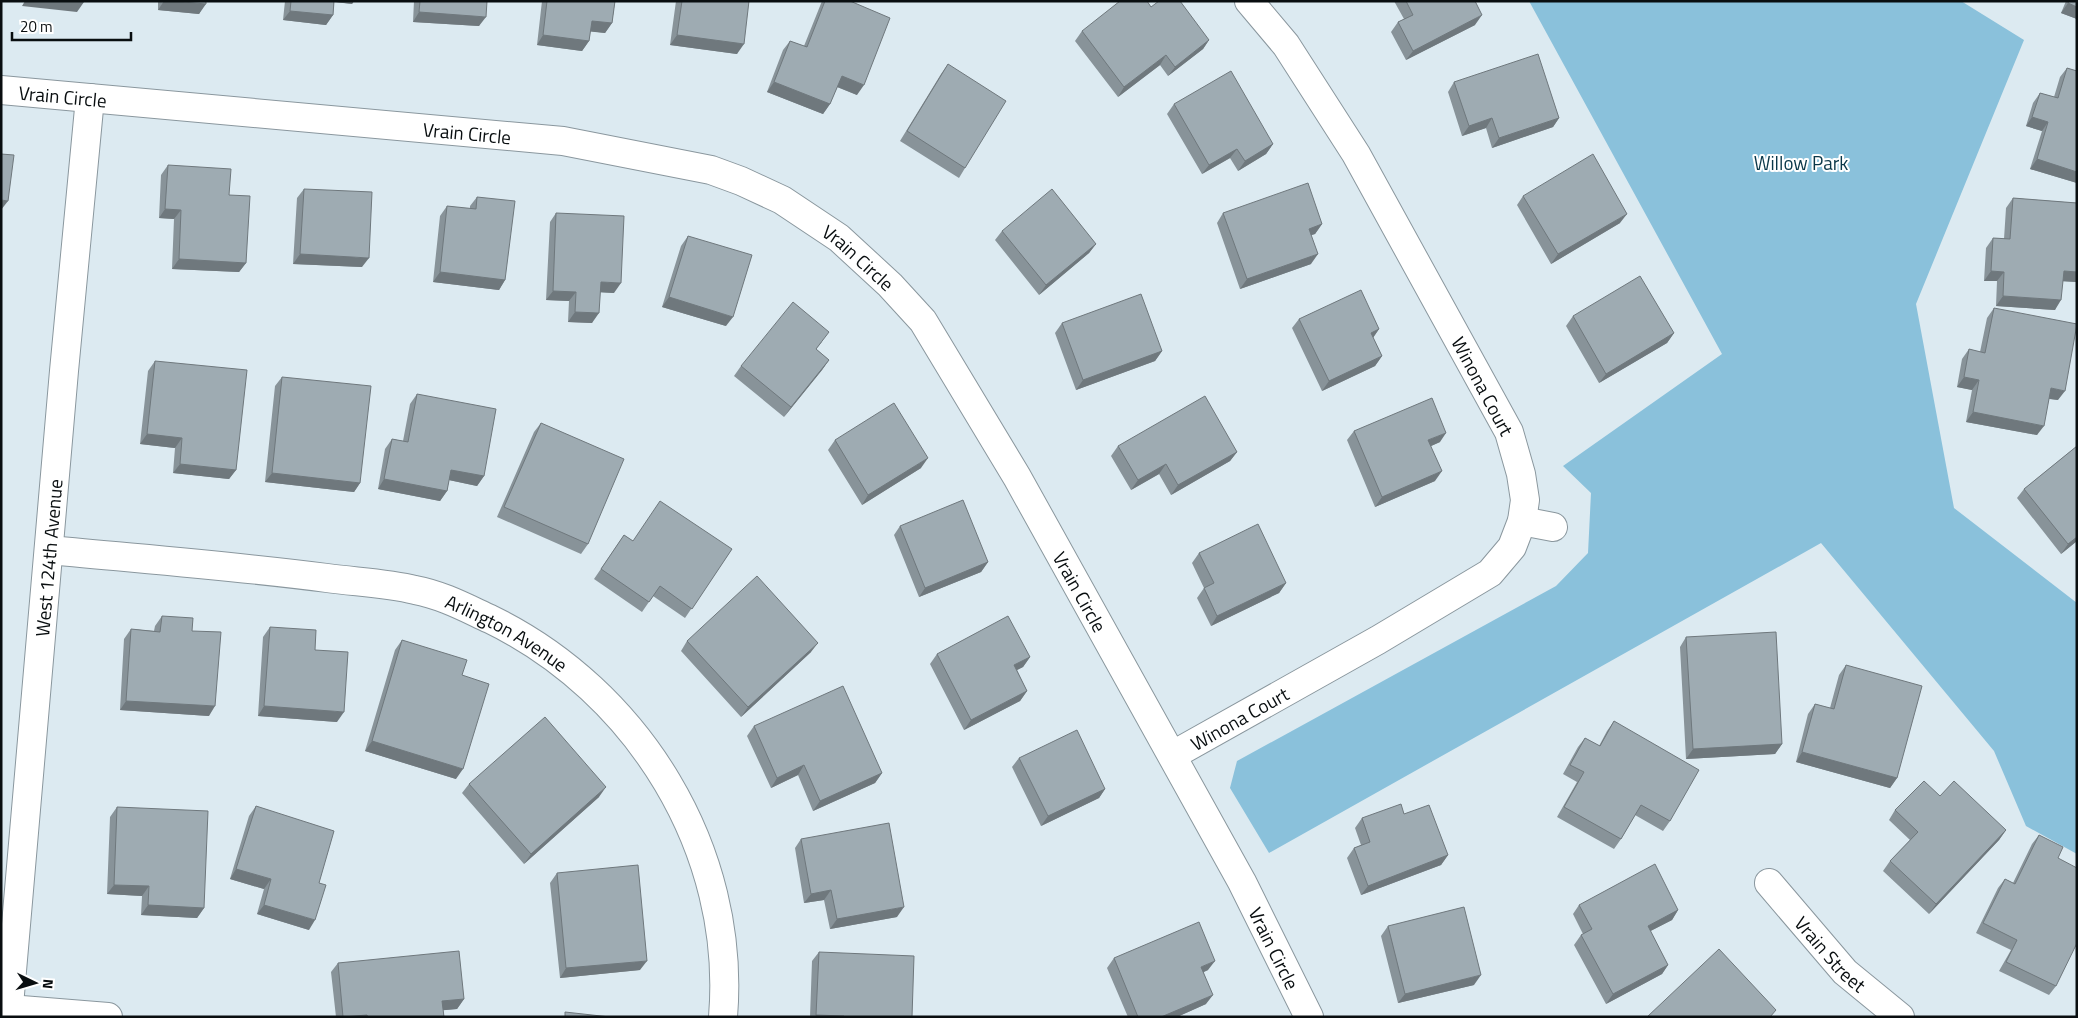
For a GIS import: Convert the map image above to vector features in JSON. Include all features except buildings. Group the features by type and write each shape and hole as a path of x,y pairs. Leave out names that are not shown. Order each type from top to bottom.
{"street":[{"name":"Winona Court","path":"1173,755 1378,640 1490,573 1512,547 1522,521 1525,500 1521,474 1509,432 1356,154 1286,45 1249,1"},
{"name":"Vrain Circle","path":"1,90 563,141 711,170 742,181 782,200 839,238 890,285 923,321 1017,477 1173,755 1242,882 1309,1017"},
{"name":"West 124th Avenue","path":"9,1013 90,98"},
{"path":"1522,521 1553,527"},
{"name":"Arlington Avenue","path":"50,550 282,572 415,590 451,601 504,626 546,652 589,684 618,715 659,768 690,824 717,902 723,956 724,1017"},
{"name":"Vrain Street","path":"1769,883 1845,972 1900,1017"},
{"path":"9,1013 108,1017"}],"green space":[{"name":"Willow Park","path":"1529,1 1961,1 2024,40 1916,304 1954,508 2077,603 2077,854 2026,826 1994,751 1821,543 1269,853 1230,788 1237,761 1556,586 1588,553 1591,493 1563,466 1722,354"}]}
